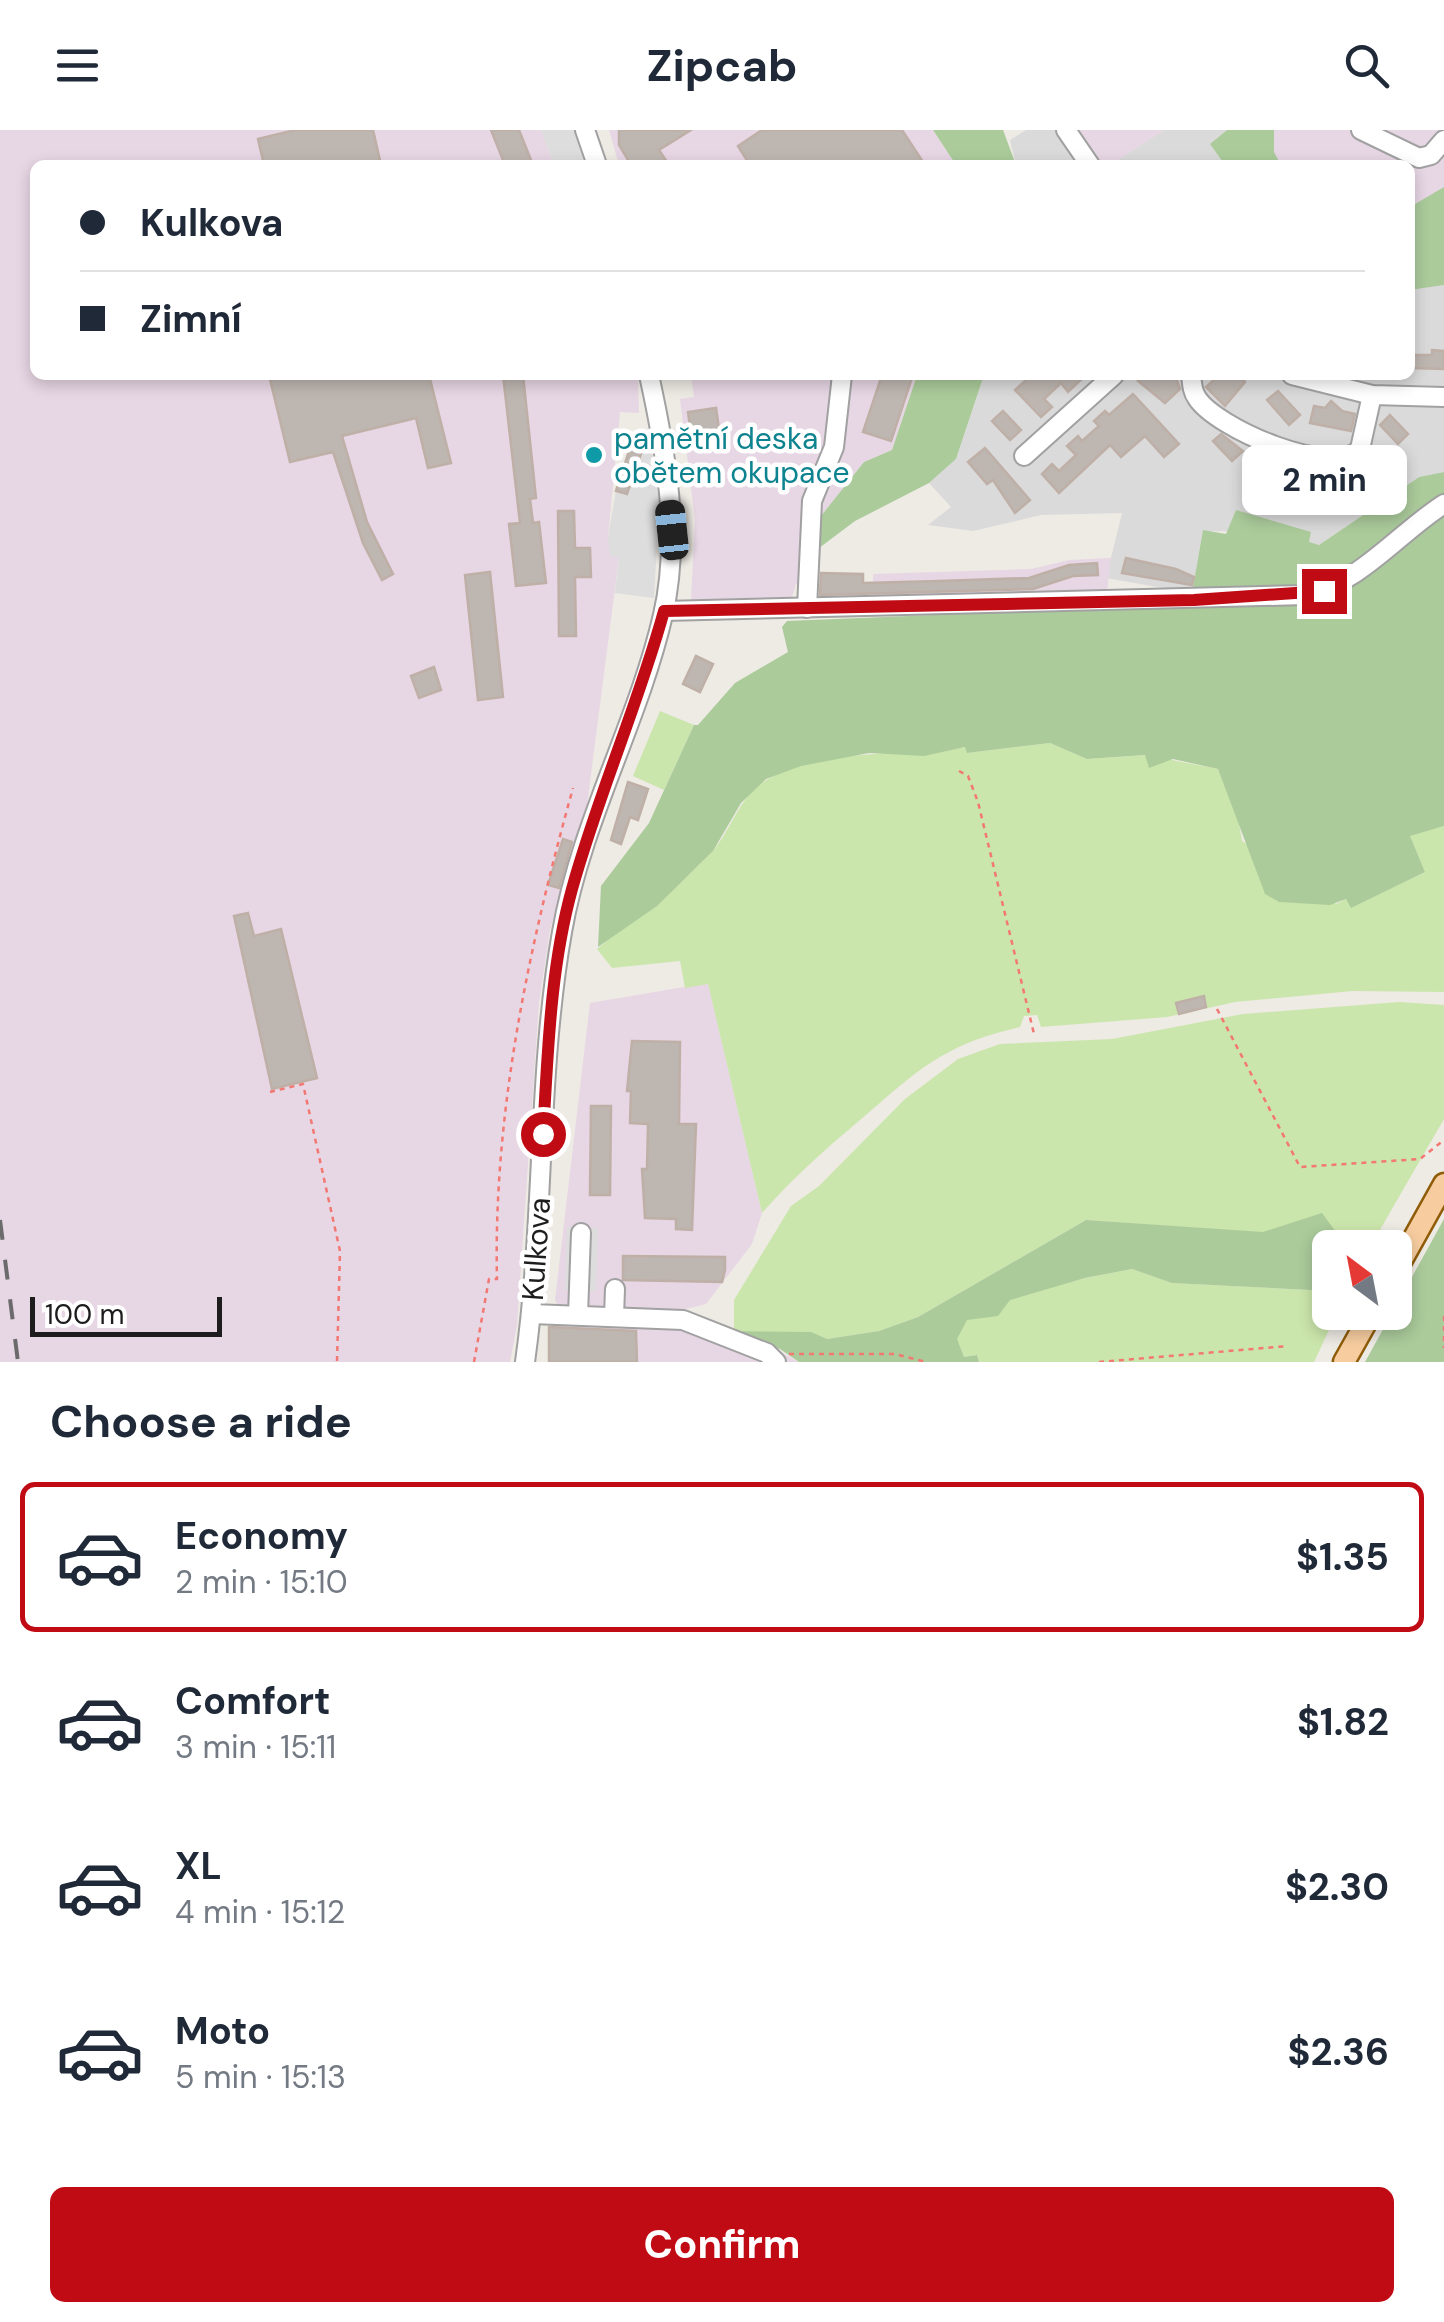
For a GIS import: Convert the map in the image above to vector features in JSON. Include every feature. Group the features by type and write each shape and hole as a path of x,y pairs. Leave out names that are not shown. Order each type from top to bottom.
{"main road":[{"path":"1412,1241 1444,1184"},
{"path":"1344,1362 1362,1330"}],"street":[{"path":"585,130 596,160"},
{"path":"1066,130 1087,160"},
{"path":"1361,130 1419,158 1432,154 1444,140"},
{"name":"Kulkova","path":"525,1362 532,1314 549,1026 563,928 594,819 648,670 664,611 672,530 650,380"},
{"path":"807,608 812,501 834,447 841,380"},
{"path":"1024,456 1108,380"},
{"path":"1192,380 1196,398 1216,416 1280,446 1327,460 1344,461 1360,450 1372,395"},
{"path":"1312,380 1372,395 1444,397"},
{"path":"664,611 1305,596 1344,582 1402,532 1444,504"},
{"path":"578,1316 582,1233"},
{"path":"614,1316 615,1288"},
{"path":"532,1314 682,1320 772,1358"}],"path":[{"path":"958,770 968,776 978,802 1034,1034"},
{"path":"474,1362 489,1279 497,1279 499,1184 530,950 573,788"},
{"path":"1218,1009 1300,1167 1426,1157 1444,1140"},
{"path":"270,1092 302,1084 340,1251 337,1362"},
{"path":"1444,1316 1444,1348"},
{"path":"1099,1362 1288,1346"},
{"path":"772,1358 895,1354 926,1362"}],"shaded area":[{"path":"0,130 541,130 552,160 30,160 30,380 638,380 639,413 620,412 608,537 619,557 587,805 550,930 539,1002 517,1325 510,1362 0,1362"},
{"path":"541,130 574,130 583,160 552,160"},
{"path":"609,130 933,130 953,160 618,160"},
{"path":"1026,130 1076,130 1097,160 1015,160 1010,140"},
{"path":"1076,130 1164,130 1118,160 1097,160"},
{"path":"1164,130 1227,130 1210,144 1221,160 1118,160"},
{"path":"1227,130 1444,130 1444,285 1415,289 1415,160 1221,160 1210,144"},
{"path":"1444,285 1444,472 1419,477 1319,545 1309,543 1311,532 1203,531 1192,593 1106,578 1122,513 1041,515 973,531 928,525 951,507 929,483 956,459 982,380 1415,380 1415,289"},
{"path":"692,380 915,380 892,450 864,462 817,521 813,585 796,584 792,597 691,601 695,520 680,399 694,397"},
{"path":"652,449 659,506 654,598 615,593 619,557 610,556 608,537 616,491 627,494 641,451"},
{"path":"1111,558 1106,600 874,604 873,574 1031,569 1070,560"},
{"path":"708,983 762,1213 752,1244 706,1304 666,1314 561,1311 555,1300 590,1003"},
{"path":"567,1227 598,1228 596,1291 565,1290"},
{"path":"556,1323 676,1326 759,1341 799,1362 549,1362 549,1327"}],"green space":[{"path":"933,130 1003,130 1014,160 953,160"},
{"path":"1227,130 1274,130 1274,152 1278,160 1221,160 1210,144"},
{"path":"1444,187 1444,285 1415,289 1415,204"},
{"path":"915,380 982,380 956,459 929,483 855,521 815,551 817,521 864,462 892,450"},
{"path":"1444,472 1444,500 1324,586 1192,593 1203,530 1226,534 1236,510 1311,532 1309,542 1319,545 1419,477"},
{"path":"1444,509 1444,826 1410,836 1425,872 1351,908 1346,899 1330,905 1279,902 1265,894 1218,769 1173,759 1149,768 1145,755 1087,759 1050,743 967,753 965,747 924,756 869,753 801,766 766,779 741,803 713,851 657,906 598,947 601,886 649,823 694,725 735,683 788,652 782,627 787,621 1299,600"},
{"path":"660,711 694,725 664,790 633,776"},
{"path":"1050,743 1087,759 1146,755 1218,769 1237,812 1242,841 1336,904 1346,899 1352,907 1425,872 1409,835 1444,826 1444,992 1353,991 1235,1002 1167,1017 1041,1027 1037,1015 1024,1016 1020,1027 958,1048 908,1079 816,1158 762,1213 708,984 685,988 680,961 612,968 597,949 709,855 750,794 770,778 793,768 841,757 966,747 967,753"},
{"path":"1399,1002 1444,1005 1444,1119 1380,1230 1334,1230 1322,1214 1263,1233 1086,1220 918,1317 879,1331 827,1339 734,1331 734,1300 791,1206 819,1186 905,1099 958,1059 1000,1044 1112,1039 1243,1014"},
{"path":"1322,1213 1334,1230 1312,1230 1312,1290 1172,1283 1132,1269 1085,1278 1010,1300 998,1316 967,1320 957,1339 964,1357 977,1355 979,1362 799,1362 780,1349 723,1331 811,1332 827,1339 879,1331 918,1317 1086,1220 1263,1232"},
{"path":"1444,1219 1444,1362 1365,1362 1383,1330 1412,1330 1412,1277"},
{"path":"1132,1269 1173,1283 1312,1290 1312,1330 1329,1330 1314,1362 979,1362 977,1355 964,1357 956,1340 968,1319 1000,1302"}],"building":[{"path":"295,130 373,130 380,160 263,160 258,139"},
{"path":"491,130 519,130 531,160 503,160"},
{"path":"619,130 691,130 659,150 666,160 628,160 619,145"},
{"path":"762,130 902,130 922,160 747,160 738,146"},
{"path":"1432,350 1444,351 1444,369 1415,368 1415,355 1432,355"},
{"path":"270,380 430,380 451,463 428,468 416,418 342,436 367,522 393,574 382,580 363,543 333,452 290,462"},
{"path":"504,380 524,380 536,498 530,499 533,523 539,522 546,583 516,586 509,524 520,523"},
{"path":"880,380 911,380 891,441 863,432"},
{"path":"1026,380 1081,380 1068,392 1061,383 1044,399 1052,407 1041,417 1015,390"},
{"path":"1177,380 1180,389 1165,403 1138,381"},
{"path":"1214,380 1245,382 1225,406 1206,387"},
{"path":"1278,391 1300,415 1289,425 1267,400"},
{"path":"1133,394 1179,444 1164,457 1145,436 1121,457 1110,445 1059,493 1042,474 1052,464 1059,471 1076,455 1067,446 1078,436 1082,441 1099,426 1094,421 1105,411 1109,415"},
{"path":"1331,401 1342,411 1355,414 1351,431 1310,423 1314,406 1325,408"},
{"path":"716,408 721,443 693,447 688,412"},
{"path":"1003,411 1021,430 1010,440 992,421"},
{"path":"1390,415 1408,434 1398,444 1380,425"},
{"path":"1221,434 1243,451 1232,461 1213,441"},
{"path":"630,448 642,451 627,494 616,491"},
{"path":"985,448 1030,500 1015,513 993,480 987,484 968,462"},
{"path":"1282,461 1304,476 1294,486 1275,468"},
{"path":"1353,474 1367,490 1349,506 1340,497 1333,499 1330,485"},
{"path":"558,511 574,511 575,548 590,548 591,577 575,577 576,636 559,636"},
{"path":"1126,558 1176,569 1194,577 1192,585 1122,573"},
{"path":"1097,563 1098,575 1073,576 1033,589 820,595 821,573 863,574 863,583 1029,578 1069,565"},
{"path":"490,572 503,697 478,700 465,575"},
{"path":"696,656 713,664 700,692 683,684"},
{"path":"434,667 441,690 419,698 411,676"},
{"path":"628,782 648,789 638,820 630,817 621,844 611,840"},
{"path":"563,839 572,842 559,888 548,885"},
{"path":"248,913 254,936 281,929 317,1078 272,1089 234,916"},
{"path":"1204,996 1206,1007 1179,1014 1176,1003"},
{"path":"632,1041 680,1042 679,1124 696,1124 692,1230 676,1229 676,1219 645,1218 642,1169 647,1169 648,1124 630,1123 631,1091 627,1091"},
{"path":"591,1106 611,1106 610,1195 590,1195"},
{"path":"623,1256 725,1257 725,1270 722,1282 623,1280"},
{"path":"549,1327 636,1331 637,1362 549,1362"}],"railway":[{"path":"0,1220 18,1362"}],"place":[{"name":"pamětní deska obětem okupace","path":"594,455"}],"route":[{"path":"543,1134 549,1026 563,928 594,819 648,670 664,611 1194,600 1305,596 1324,591"}]}
